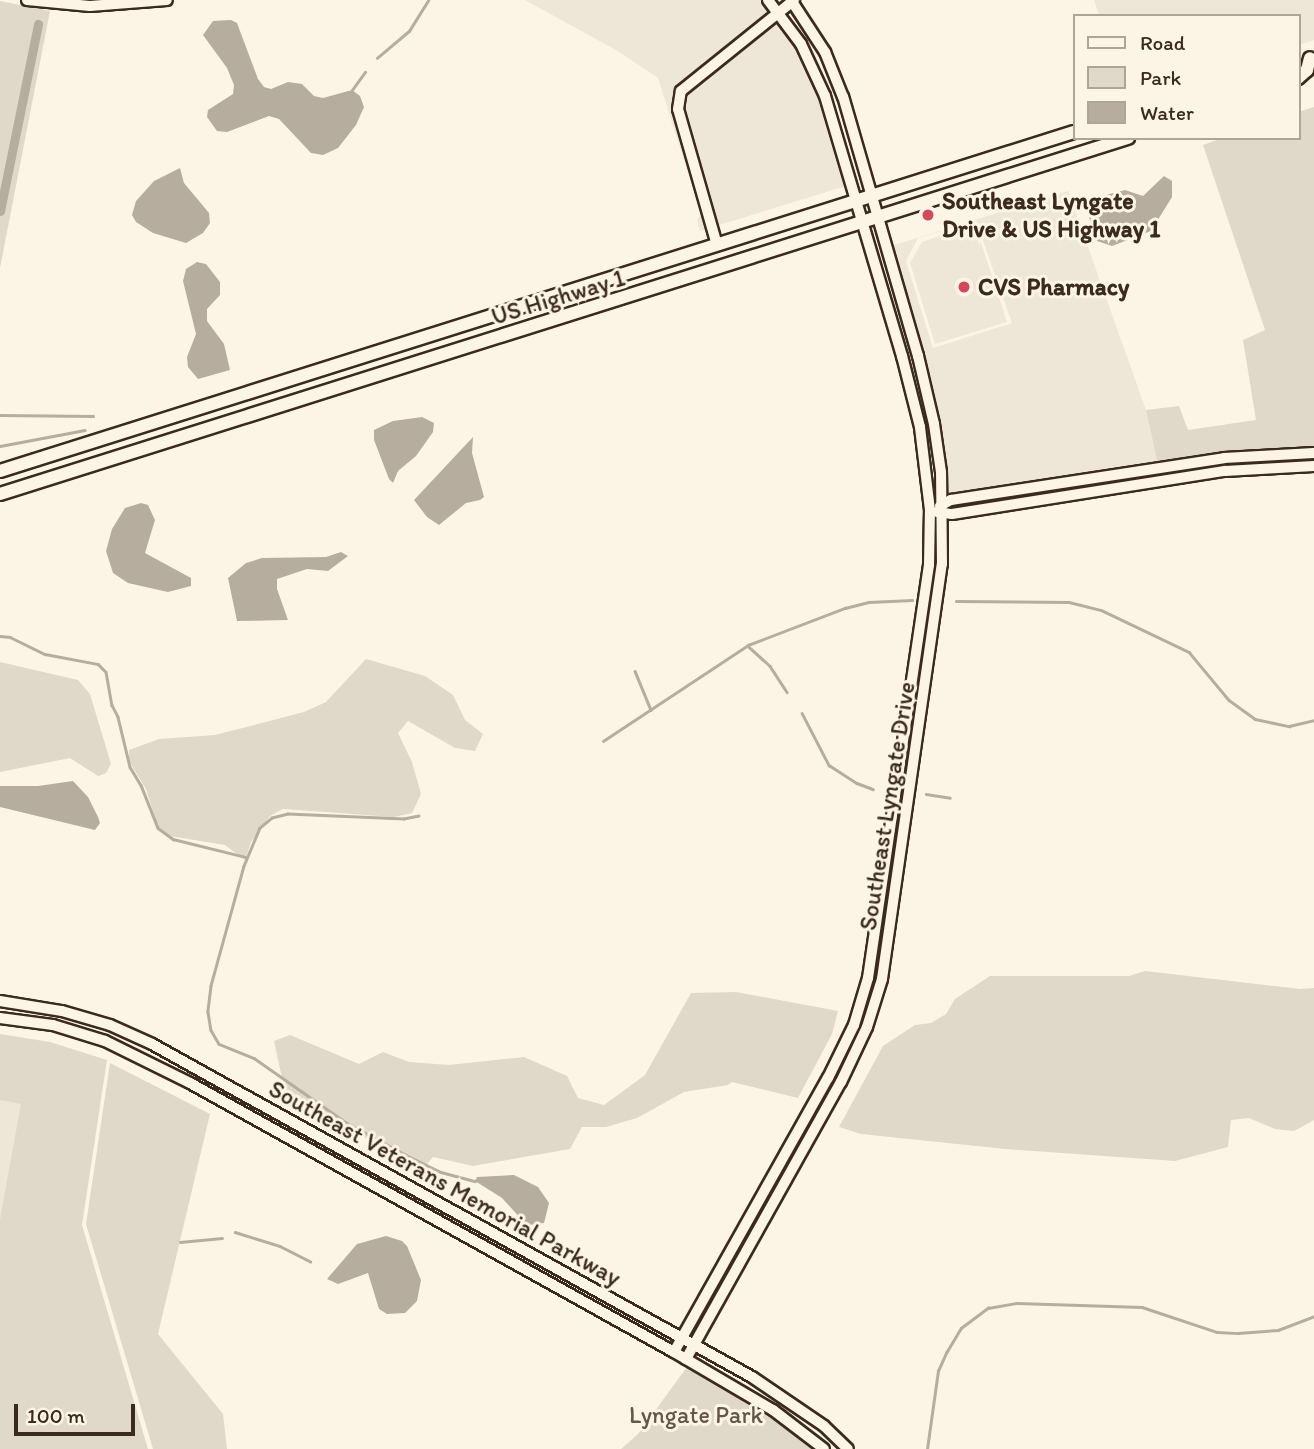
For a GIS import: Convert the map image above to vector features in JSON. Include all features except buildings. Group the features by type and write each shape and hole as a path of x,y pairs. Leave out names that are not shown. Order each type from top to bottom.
{"main road":[{"path":"1300,76 1307,70 1308,59"},
{"name":"US Highway 1","path":"0,471 1072,133"},
{"name":"US Highway 1","path":"0,494 879,219 1122,140"},
{"path":"430,358 437,344 453,328"},
{"name":"Southeast Veterans Memorial Parkway","path":"0,1001 62,1011 110,1025 152,1044 784,1397 824,1426 848,1449"},
{"name":"Southeast Veterans Memorial Parkway","path":"0,1018 53,1025 105,1041 140,1057 674,1352 773,1410 824,1449"}],"street":[{"path":"27,0 90,6 167,0"},
{"name":"Southeast Lyngate Drive","path":"674,1352 828,1078 854,1025 865,990 929,565 930,510 920,427 825,96 801,44 768,0"},
{"path":"717,245 678,109 681,91 793,0"},
{"name":"Southeast Lyngate Drive","path":"686,1359 841,1082 867,1027 878,991 933,639 942,564 943,509 934,424 879,219 835,75 825,52 793,0"},
{"path":"943,509 951,500 1224,458 1314,453"},
{"path":"930,510 1225,471 1314,466"}],"shaded area":[{"path":"525,0 762,0 772,11 676,91 673,110 708,229 700,231 697,220 701,214 658,78 616,50"},
{"path":"1094,0 1314,0 1314,40 1300,44 1300,14 1098,14"},
{"path":"778,18 797,46 820,97 846,186 716,226 683,109 685,94"},
{"path":"1068,191 1146,410 1158,465 947,498 939,423 891,246","holes":["976,221 1012,323 933,348 906,261 918,238"]},
{"path":"975,224 1007,322 935,344 910,263 922,242"},
{"path":"0,1100 22,1104 0,1219"}],"green space":[{"path":"0,1 50,11 0,268"},
{"path":"1314,107 1314,449 1223,454 1158,465 1146,410 1179,406 1188,430 1256,420 1243,340 1265,330 1203,145 1217,140 1300,140 1300,111"},
{"path":"366,659 425,676 453,695 465,720 483,734 475,751 455,748 408,721 398,733 412,762 421,794 412,813 394,817 283,809 270,816 251,842 245,860 225,845 170,836 159,831 146,789 129,761 129,750 159,739 215,735 304,712 326,702"},
{"path":"0,662 78,680 90,694 111,764 106,773 98,776 70,758 0,772"},
{"path":"1145,971 1300,989 1314,988 1314,1120 1294,1131 1275,1129 1249,1118 1231,1120 1228,1147 1175,1161 1005,1149 861,1134 839,1127 883,1046 915,1025 931,1023 946,1014 955,999 990,976 1129,976"},
{"path":"736,992 838,1011 832,1034 798,1098 732,1082 728,1085 684,1092 637,1118 606,1127 582,1127 570,1149 473,1166 433,1157 422,1170 285,1092 274,1041 290,1035 359,1064 383,1052 409,1062 449,1065 524,1057 567,1076 578,1098 604,1105 645,1075 691,993"},
{"path":"0,1034 50,1042 107,1060 82,1225 148,1449 0,1449 0,1219 21,1104 0,1100"},
{"path":"110,1063 210,1114 158,1334 223,1414 227,1449 153,1449 86,1224"},
{"name":"Lyngate Park","path":"687,1367 783,1425 811,1449 621,1449 638,1434"}],"water":[{"path":"231,20 237,23 258,79 264,87 271,89 288,82 302,84 314,96 323,98 352,90 360,96 364,107 356,125 338,148 323,155 311,153 279,119 269,116 227,132 217,131 207,117 208,110 233,94 234,85 227,68 203,35 213,21"},
{"path":"180,168 184,183 209,213 210,223 203,233 186,243 153,233 136,222 132,215 136,201 154,181"},
{"path":"1164,176 1172,181 1172,197 1151,231 1112,246 1097,241 1085,205 1087,200 1125,190 1143,196"},
{"path":"197,262 206,264 220,282 220,295 207,309 207,321 224,344 230,370 198,379 188,367 187,357 196,334 183,281 186,269"},
{"path":"422,417 434,423 433,432 416,456 398,471 393,483 374,440 374,430 393,421"},
{"path":"473,437 472,453 484,497 466,503 439,525 427,517 414,500"},
{"path":"141,503 148,505 155,520 145,553 191,578 191,586 168,592 128,583 113,573 106,551 112,529 125,508"},
{"path":"341,552 348,556 328,571 307,569 277,579 277,589 288,620 237,621 228,578 246,563 262,558 326,557"},
{"path":"73,781 88,797 98,817 100,823 95,830 0,807 0,786 38,786"},
{"path":"514,1175 538,1187 549,1203 544,1223 530,1225 523,1221 502,1198 475,1181 477,1177"},
{"path":"386,1236 402,1241 407,1246 421,1280 417,1301 405,1313 387,1314 379,1309 368,1273 338,1284 327,1279 357,1244"}],"waterway":[{"path":"377,58 409,31 428,0"},
{"path":"0,211 38,24"},
{"path":"352,90 365,72"},
{"path":"0,415 93,416"},
{"path":"0,446 85,430"},
{"path":"603,741 748,645 845,608 869,602 912,600"},
{"path":"956,601 1069,602 1101,610 1189,652 1229,700 1255,719 1289,726 1314,720"},
{"path":"0,636 10,637 45,654 98,664 106,672 112,705 118,717 130,767 141,785 158,828 173,839 246,857"},
{"path":"749,647 770,666 787,692"},
{"path":"635,671 651,710"},
{"path":"802,713 829,765 857,783 873,789"},
{"path":"926,794 950,798"},
{"path":"419,816 404,819 288,814 272,818 260,828 244,866 211,986 208,1012 211,1030 219,1044 254,1058 347,1123 410,1157 441,1172 475,1181"},
{"path":"235,1232 280,1246 310,1261"},
{"path":"180,1242 222,1238"},
{"path":"927,1449 938,1371 961,1328 988,1308 1017,1303 1142,1307 1217,1332 1238,1333 1278,1330 1314,1316"}],"place":[{"name":"Southeast Lyngate Drive & US Highway 1","path":"928,215"},
{"name":"CVS Pharmacy","path":"964,287"}]}
